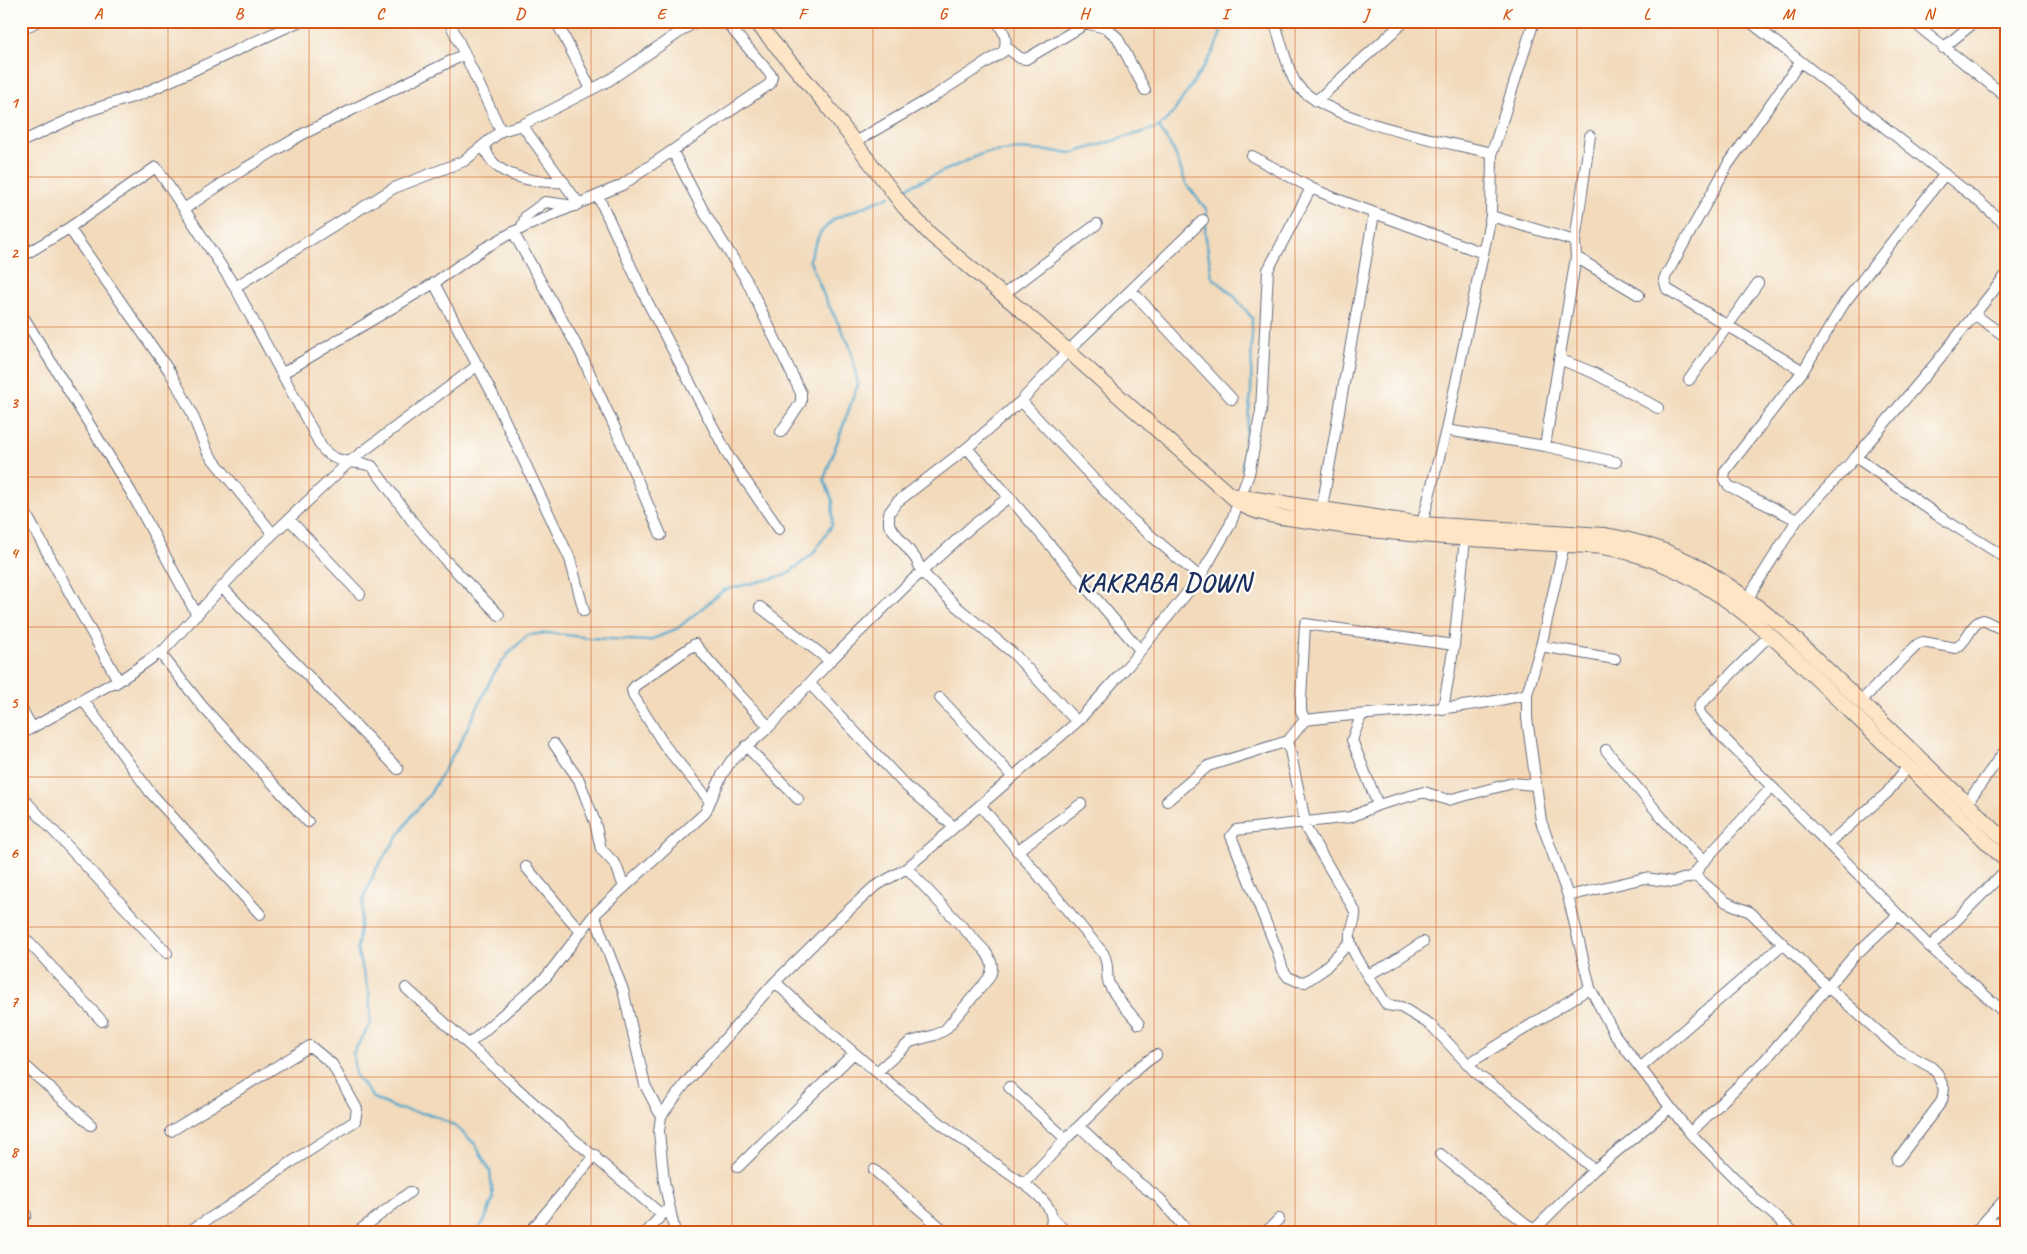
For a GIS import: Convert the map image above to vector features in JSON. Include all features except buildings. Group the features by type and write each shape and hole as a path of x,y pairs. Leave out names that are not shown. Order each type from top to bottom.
{"street":[{"path":"21,30 38,21"},
{"path":"21,142 88,111 142,94 300,21"},
{"path":"449,21 501,132"},
{"path":"556,21 591,89"},
{"path":"235,287 394,188 464,161 485,147 501,132 522,125 615,77 696,21"},
{"path":"283,373 434,282 483,249 517,230 622,185 770,84 772,76 766,67 725,21"},
{"path":"755,21 855,142 904,207 931,236 1069,350 1237,498 1264,513 1422,524 1565,531 1633,540 1689,560 1744,604 1770,635 2006,861"},
{"path":"855,142 1004,51 1004,32 997,21"},
{"path":"1274,21 1294,80 1316,100 1346,116 1368,123 1492,153"},
{"path":"1316,100 1406,21"},
{"path":"1422,524 1446,430 1491,216 1492,153 1534,21"},
{"path":"1750,21 1945,174 2006,225"},
{"path":"1912,21 1943,48 2006,97"},
{"path":"1943,48 1976,21"},
{"path":"1005,46 1020,58 1026,59 1080,28 1084,22 1106,28 1117,37 1145,90"},
{"path":"184,209 244,169 303,134 465,54"},
{"path":"1800,62 1727,166 1664,279 1667,289 1804,372"},
{"path":"522,125 564,182 577,205"},
{"path":"1545,446 1576,257 1576,242 1590,136"},
{"path":"485,147 487,157 496,167 539,183 564,182"},
{"path":"672,152 704,212 748,280 801,394 801,402 782,432"},
{"path":"1252,156 1311,188 1374,214 1483,253"},
{"path":"21,257 69,228 156,167 235,287 322,448 334,459 372,466 378,471 384,483 413,522 445,560 499,615"},
{"path":"1797,520 1729,486 1724,479 1725,470 1804,372 1845,302 1945,174"},
{"path":"675,1233 664,1181 658,1132 661,1116 704,1062 775,982 874,887 907,868 953,826 1076,722 1127,668 1200,577 1230,526 1237,498 1252,458 1261,411 1268,270 1311,188"},
{"path":"598,196 648,303 724,449 779,529"},
{"path":"517,230 526,216 545,202 577,205"},
{"path":"1320,516 1374,214"},
{"path":"1491,216 1576,242"},
{"path":"1076,722 1014,654 962,612 922,572 916,559 889,525 889,513 897,502 967,448 1021,400 1069,350 1203,220"},
{"path":"1003,295 1097,224"},
{"path":"69,228 170,372 190,409 208,453 273,534"},
{"path":"517,230 579,350 616,428 661,535"},
{"path":"1576,257 1639,295"},
{"path":"1744,604 1797,520 1856,457 1935,364 2006,275"},
{"path":"434,282 478,365 570,559 584,611"},
{"path":"1689,380 1758,283"},
{"path":"1131,290 1232,399"},
{"path":"21,313 131,492 197,615"},
{"path":"1974,314 1988,322 2006,337"},
{"path":"1559,359 1594,373 1658,408"},
{"path":"21,734 116,683 160,653 273,534 349,462 478,365"},
{"path":"1021,400 1130,518 1200,577"},
{"path":"1446,430 1545,446 1616,462"},
{"path":"967,448 1140,650"},
{"path":"1856,457 1937,515 2006,558"},
{"path":"469,1044 547,976 594,915 705,813 722,774 746,746 768,727 830,661 971,527 1009,498"},
{"path":"21,505 117,677 116,683"},
{"path":"1320,516 1396,534 1629,551 1656,560 1686,574 1744,604 1784,628 2006,841"},
{"path":"289,519 360,594"},
{"path":"1443,709 1454,645 1465,539"},
{"path":"1564,545 1541,646 1527,694 1534,785 1541,821 1568,896 1590,988 1615,1035 1690,1133 1755,1199 1795,1233"},
{"path":"222,587 398,769"},
{"path":"760,607 830,661"},
{"path":"1861,701 1918,644 1923,642 1956,648 1962,644 1976,624 1983,620 2006,631"},
{"path":"1305,720 1301,699 1305,624 1454,645"},
{"path":"1770,635 1700,705 1699,711 1702,716 1930,947 2006,1014"},
{"path":"710,802 665,746 634,697 632,690 636,685 695,644 768,727"},
{"path":"1541,646 1615,659"},
{"path":"160,653 203,707 308,822"},
{"path":"810,684 906,786 953,826"},
{"path":"1167,801 1208,766 1288,741 1305,720 1443,709 1500,701 1527,694"},
{"path":"940,698 1013,777"},
{"path":"83,700 150,792 260,914"},
{"path":"21,708 32,727"},
{"path":"1362,716 1352,740 1378,805"},
{"path":"1288,741 1307,830 1355,911 1356,920 1350,934 1350,942 1367,975 1387,1005 1401,1007 1430,1025 1468,1064 1594,1170"},
{"path":"554,744 579,780 595,822 601,849 616,864 624,887"},
{"path":"746,746 798,798"},
{"path":"1967,803 2006,749"},
{"path":"1606,750 1663,819 1704,861"},
{"path":"1828,844 1887,793 1908,766"},
{"path":"1350,942 1323,970 1305,982 1297,982 1288,977 1283,970 1277,950 1230,836 1236,830 1351,817 1378,805 1424,792 1448,800 1513,783 1534,785"},
{"path":"1568,896 1645,878 1673,882 1693,876 1704,861 1772,787"},
{"path":"21,796 167,953"},
{"path":"1017,851 1082,804"},
{"path":"980,805 1103,953 1107,960 1108,981 1112,990 1139,1024"},
{"path":"526,867 582,932"},
{"path":"877,1072 910,1042 945,1030 988,979 992,969 992,964 985,951 907,868"},
{"path":"1930,947 2006,870"},
{"path":"1693,876 1698,878 1726,902 1750,912 1828,987 1898,1049 1931,1067 1942,1081 1944,1089 1942,1101 1897,1160"},
{"path":"594,915 623,990 647,1090 661,1116"},
{"path":"1690,1133 1766,1059 1854,957 1898,915"},
{"path":"21,934 102,1021"},
{"path":"1367,975 1388,965 1423,942"},
{"path":"1640,1068 1783,944"},
{"path":"775,982 854,1053 946,1128 1041,1197 1052,1217 1067,1233"},
{"path":"406,988 570,1136 595,1155 662,1215"},
{"path":"1468,1064 1590,988"},
{"path":"171,1132 310,1046 332,1064 357,1109 354,1122 186,1233"},
{"path":"738,1167 854,1053"},
{"path":"1024,1184 1066,1139 1139,1067 1156,1055"},
{"path":"21,1062 91,1126"},
{"path":"1009,1087 1066,1139"},
{"path":"1440,1154 1534,1232 1594,1170 1670,1108"},
{"path":"1079,1126 1160,1199 1189,1233"},
{"path":"529,1233 595,1155"},
{"path":"874,1170 947,1233"},
{"path":"356,1233 410,1192"},
{"path":"1974,1233 2006,1198"},
{"path":"646,1233 670,1204"},
{"path":"1047,1233 1051,1227 1052,1217"},
{"path":"1265,1233 1280,1219"},
{"path":"1981,1225 2006,1222"}],"waterway":[{"path":"899,191 984,153 1020,149 1073,153 1159,127 1173,113 1212,54 1221,33 1217,21"},
{"path":"1159,127 1175,153 1186,184 1207,210 1205,232 1212,277 1234,296 1252,318 1251,393 1242,469"},
{"path":"475,1233 484,1222 493,1199 490,1171 475,1144 455,1126 433,1115 398,1109 373,1098 355,1074 353,1053 371,1023 369,992 357,950 364,897 376,869 413,814 430,794 462,739 493,675 507,655 528,635 549,633 590,638 649,641 678,628 724,590 786,575 813,554 832,525 833,502 824,479 858,384 850,346 825,298 809,259 820,233 834,219 890,196"}],"district":[{"name":"KAKRABA DOWN","path":"1164,582"}]}
